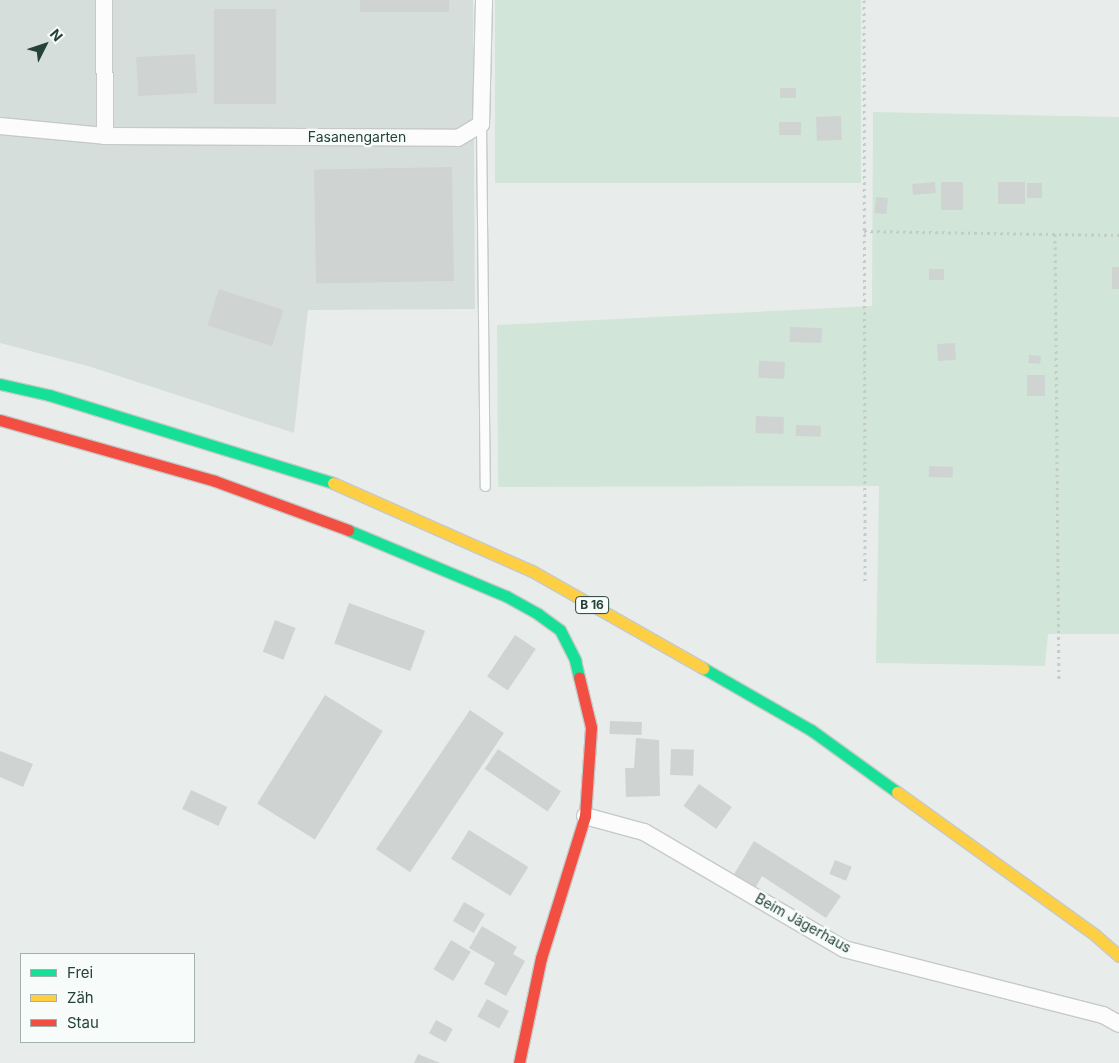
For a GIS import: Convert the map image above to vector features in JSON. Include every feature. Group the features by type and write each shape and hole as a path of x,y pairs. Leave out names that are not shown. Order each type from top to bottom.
{"main road":[{"name":"B 16","path":"0,384 49,395 328,481 532,571 811,730 1094,935 1119,956"},
{"path":"0,420 215,481 366,536 506,596 538,614 560,630 575,660 591,727 585,816 541,958 519,1063"}],"street":[{"path":"104,0 105,136"},
{"path":"481,124 484,0"},
{"name":"Fasanengarten","path":"0,126 105,136 458,138 481,124"},
{"name":"Beim Jägerhaus","path":"585,816 644,832 844,949 1102,1016 1119,1024"}],"lane":[{"path":"481,124 485,486"}],"path":[{"path":"864,0 865,584"},
{"path":"864,232 1119,235"},
{"path":"1055,234 1059,680"}],"shaded area":[{"path":"0,0 473,0 475,309 308,310 294,433 91,367 0,343"}],"green space":[{"path":"495,0 861,0 861,183 495,183"},
{"path":"873,112 1119,117 1119,634 1048,634 1045,666 876,663 879,486 498,487 497,325 872,306"}],"building":[{"path":"360,0 449,0 449,12 360,12"},
{"path":"214,9 276,9 276,104 214,104"},
{"path":"195,54 197,93 138,96 136,57"},
{"path":"780,88 796,88 796,98 780,98"},
{"path":"841,116 842,140 817,141 816,117"},
{"path":"779,122 801,122 801,135 779,135"},
{"path":"452,167 454,281 316,283 314,169"},
{"path":"935,182 936,193 913,195 912,184"},
{"path":"941,182 963,182 963,210 941,210"},
{"path":"998,182 1025,182 1025,204 998,204"},
{"path":"1027,183 1042,183 1042,198 1027,198"},
{"path":"876,197 888,198 887,214 875,213"},
{"path":"1112,267 1119,267 1119,289 1112,289"},
{"path":"929,269 944,269 944,280 929,280"},
{"path":"219,289 284,310 272,346 207,325"},
{"path":"790,327 822,328 821,343 789,342"},
{"path":"955,343 956,360 938,361 937,344"},
{"path":"1029,355 1041,356 1040,364 1028,363"},
{"path":"759,361 785,362 784,379 758,378"},
{"path":"1027,375 1045,375 1045,396 1027,396"},
{"path":"756,416 784,417 783,434 755,433"},
{"path":"796,425 821,426 821,437 796,436"},
{"path":"929,466 953,467 953,478 929,477"},
{"path":"349,603 425,631 410,671 334,643"},
{"path":"275,620 296,628 283,660 263,652"},
{"path":"515,635 536,649 508,690 487,676"},
{"path":"325,695 383,731 315,840 257,804"},
{"path":"470,710 504,733 410,872 376,849"},
{"path":"610,721 642,722 642,735 610,734"},
{"path":"636,738 659,740 660,796 626,797 625,768 634,768"},
{"path":"498,749 561,791 548,811 485,769"},
{"path":"671,749 694,750 693,776 670,775"},
{"path":"0,751 33,764 23,787 0,777"},
{"path":"699,784 732,807 716,829 684,806"},
{"path":"191,790 227,807 218,826 182,809"},
{"path":"469,830 528,867 510,896 451,859"},
{"path":"754,841 841,896 826,918 762,876 753,892 731,879"},
{"path":"835,860 852,867 846,881 829,874"},
{"path":"464,902 485,914 474,933 453,921"},
{"path":"482,926 517,947 513,954 525,961 506,996 484,984 495,963 469,948"},
{"path":"451,940 471,952 453,981 433,969"},
{"path":"487,999 509,1011 499,1029 477,1016"},
{"path":"436,1020 453,1029 446,1042 429,1033"},
{"path":"418,1054 440,1063 414,1063"}],"traffic: fast":[{"path":"0,384 49,395 333,483"},
{"path":"348,530 506,596 538,614 560,630 575,660 579,677"},
{"path":"703,668 811,730 897,792"}],"traffic: slow":[{"path":"333,483 532,571 703,668"},
{"path":"897,792 1095,935 1119,956"}],"traffic: jam":[{"path":"0,420 215,481 348,530"},
{"path":"519,1063 541,958 585,816 591,727 579,677"}]}
